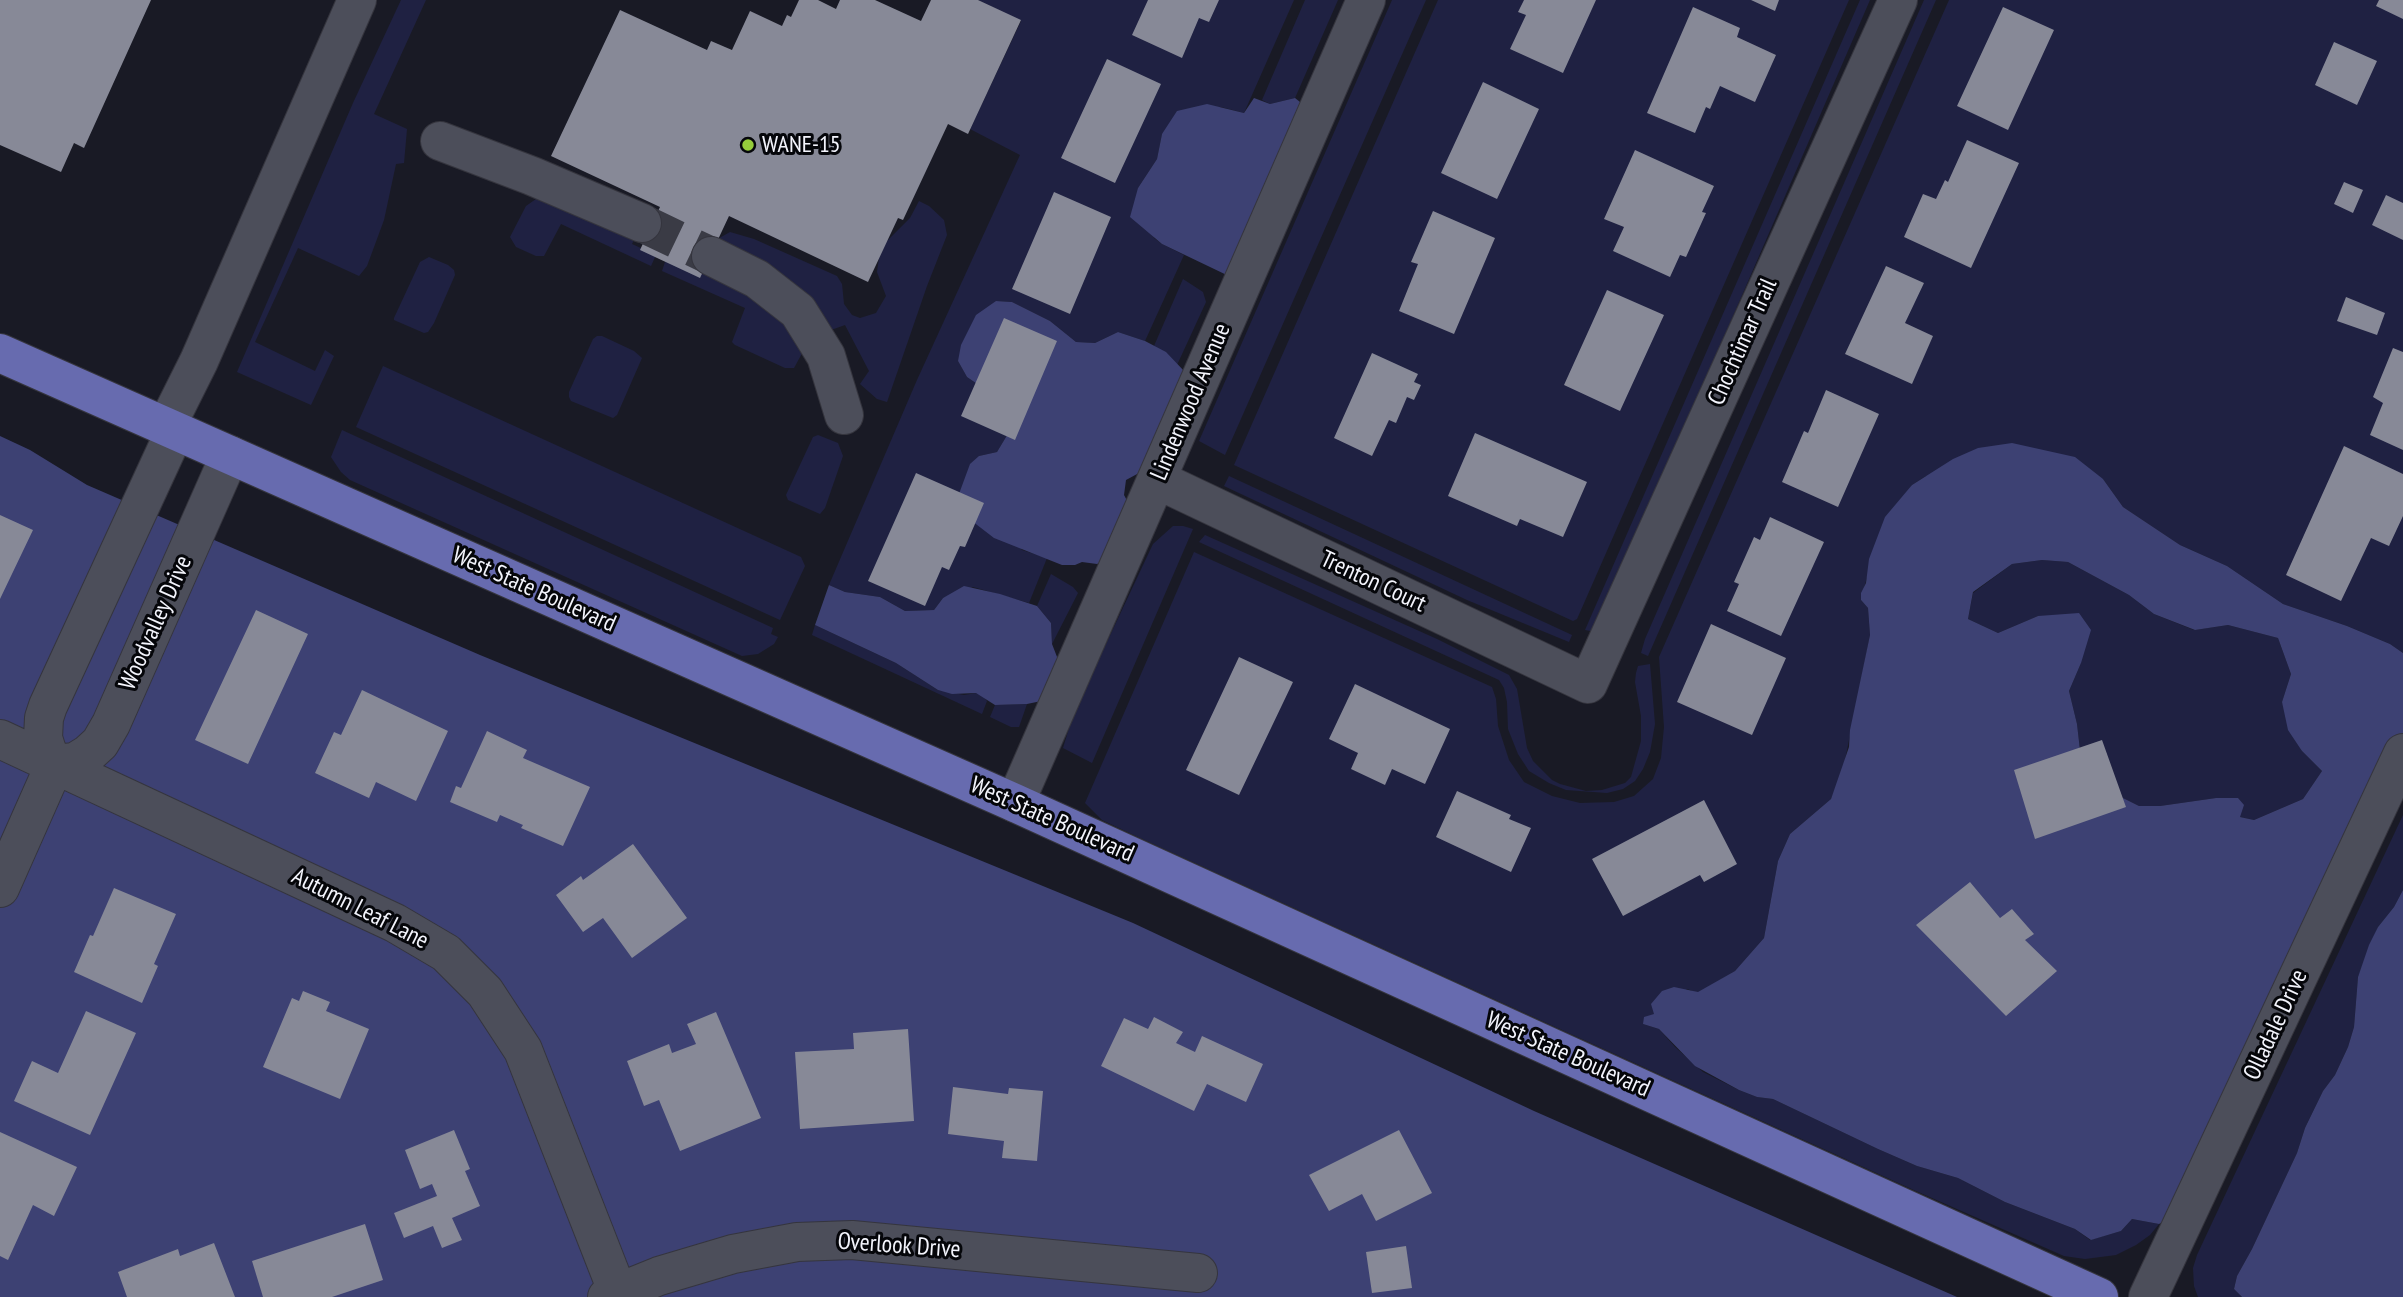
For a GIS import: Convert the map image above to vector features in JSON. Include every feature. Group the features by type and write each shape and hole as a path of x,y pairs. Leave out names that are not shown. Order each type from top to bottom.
{"main road":[{"name":"West State Boulevard","path":"0,353 1015,803 2099,1297"}],"street":[{"path":"0,888 55,764 49,757 43,738 48,706 357,0"},
{"name":"Lindenwood Avenue","path":"1015,803 1366,0"},
{"name":"Chochtimar Trail","path":"1588,684 1898,0"},
{"path":"440,141 532,176 642,223"},
{"path":"711,256 757,279 799,311 826,356 844,415"},
{"name":"Woodvalley Drive","path":"55,764 75,762 89,754 100,743 111,724 230,455"},
{"name":"Trenton Court","path":"1158,480 1588,684"},
{"name":"Autumn Leaf Lane","path":"0,739 395,923 446,953 485,992 523,1050 613,1295"},
{"name":"Olladale Drive","path":"2148,1297 2403,752"},
{"name":"Overlook Drive","path":"613,1295 659,1276 733,1254 797,1242 852,1240 1198,1272"}],"shaded area":[{"path":"401,0 426,0 374,114 407,129 404,163 396,164 384,220 367,266 359,276 298,248 255,342 315,371 325,350 334,356 311,405 237,372 353,103"},
{"path":"978,0 1294,0 1244,113 1221,107 1162,134 1157,159 1138,188 1154,238 1184,255 1145,341 1118,332 1095,343 1076,342 1050,321 1012,302 996,301 958,361 967,377 989,392 1009,432 997,452 979,456 1022,550 1047,558 1029,603 973,587 943,598 934,610 905,611 880,597 845,592 829,585 917,380 1020,155 970,129 1021,21"},
{"path":"1305,0 1338,0 1295,98 1270,104 1262,100"},
{"path":"1392,0 1426,0 1225,455 1199,441"},
{"path":"1438,0 1849,0 1577,619 1573,621 1234,465"},
{"path":"1860,0 1870,0 1596,632 1585,630"},
{"path":"1924,0 1936,0 1648,656 1641,653 1645,639"},
{"path":"1949,0 2403,0 2403,653 2390,644 2347,626 2283,604 2227,566 2180,545 2123,507 2103,479 1926,476 1912,485 1868,573 1861,600 1868,608 1870,635 1843,770 1831,799 1790,834 1778,861 1764,938 1735,971 1698,993 1687,989 1643,1024 1659,1029 1703,1072 1739,1090 1757,1097 1773,1099 1917,1166 1958,1178 2005,1202 2075,1229 2090,1240 2121,1231 2132,1219 2159,1224 2150,1235 2116,1255 2085,1259 2064,1256 1916,1191 1140,838 1102,820 1085,803 1194,552 1492,687 1496,699 1498,726 1509,760 1524,782 1552,796 1580,803 1614,802 1634,796 1653,779 1661,758 1664,727 1659,657"},
{"path":"1254,98 1270,104 1295,98 1305,106 1233,278 1162,244 1130,217 1138,188 1157,159 1162,134 1177,111 1207,104 1244,113"},
{"path":"549,196 637,233 632,244 656,255 651,266 561,224 544,256 536,256 516,247 510,237 526,206 536,199"},
{"path":"919,201 944,220 947,235 887,402 877,399 860,384 869,371 845,325 831,330 714,241 730,232 754,239 837,276 842,284 844,304 852,315 860,318 876,313 886,296 877,272 879,258 886,242 910,218"},
{"path":"429,257 448,265 455,275 434,323 428,332 424,333 394,318 420,262"},
{"path":"666,259 695,260 775,308 806,346 794,368 785,368 735,345 732,342 745,308 662,271"},
{"path":"1183,279 1203,292 1206,302 1177,365 1154,346"},
{"path":"996,301 1012,302 1050,321 1076,342 1095,343 1118,332 1145,341 1166,352 1184,371 1152,466 1126,480 1124,495 1131,508 1104,561 1097,564 1082,562 1062,565 994,538 959,511 956,502 970,464 979,456 997,452 1009,432 989,392 967,377 958,361 961,345 976,315"},
{"path":"597,336 634,351 642,358 617,415 613,418 571,401 569,397 593,339"},
{"path":"383,366 801,557 805,566 780,620 356,427"},
{"path":"342,430 773,628 771,634 778,637 774,644 758,654 742,656 350,480 331,457"},
{"path":"818,435 838,443 843,456 825,508 820,514 788,500 786,495 813,437"},
{"path":"0,436 30,450 87,485 480,655 1133,923 1534,1111 1957,1297 0,1297"},
{"path":"2012,443 2075,457 2103,479 2123,507 2180,545 2227,566 2283,604 2347,626 2390,644 2403,653 2403,782 2172,1217 2159,1224 2132,1219 2121,1231 2091,1240 2075,1229 2005,1202 1958,1178 1917,1166 1773,1099 1757,1097 1739,1090 1695,1066 1659,1029 1643,1024 1644,1017 1654,1014 1651,1004 1662,991 1674,987 1698,992 1735,971 1764,938 1778,861 1790,834 1831,799 1849,747 1850,730 1870,635 1868,608 1861,600 1861,593 1866,583 1869,559 1885,517 1912,485 1953,459 1978,448","holes":["2042,560 2068,562 2129,595 2154,614 2195,630 2228,625 2278,638 2291,674 2282,702 2288,730 2302,751 2322,771 2303,799 2254,820 2240,817 2244,805 2238,798 2139,806 2101,787 2081,759 2077,724 2069,691 2091,630 2079,613 2038,616 1998,633 1968,619 1973,592 2012,564"]},
{"path":"1229,476 1572,635 1569,642 1467,600 1224,486"},
{"path":"1173,526 1193,529 1092,763 1063,748 1074,712 1153,544"},
{"path":"1205,535 1437,639 1509,675 1517,689 1527,748 1533,761 1552,780 1560,784 1586,791 1602,790 1625,783 1631,777 1641,741 1636,673 1638,666 1650,664 1655,724 1650,752 1643,769 1635,781 1623,789 1607,793 1566,790 1549,783 1529,771 1518,754 1508,729 1507,702 1499,680 1199,542"},
{"path":"2042,560 2068,562 2129,595 2154,614 2194,630 2228,625 2278,638 2291,674 2282,702 2302,751 2322,771 2303,799 2254,820 2240,817 2238,798 2139,806 2101,787 2081,759 2077,724 2069,691 2081,663 2038,616 1998,633 1968,619 1973,593 2012,564"},
{"path":"1051,574 1078,593 1052,644 1051,623 1037,606"},
{"path":"829,585 845,592 880,597 905,611 934,610 943,598 964,586 1037,606 1051,623 1052,644 1059,662 1046,700 1027,704 995,705 976,693 952,694 938,690 896,663 815,625"},
{"path":"815,625 896,663 938,690 982,695 987,701 982,714 812,635"},
{"path":"1027,704 1019,727 1011,727 990,717 995,705"},
{"path":"2403,815 2403,890 2378,927 2358,977 2354,1027 2348,1047 2305,1128 2297,1153 2237,1276 2234,1289 2242,1297 2198,1297 2193,1268 2197,1255"},
{"path":"2403,890 2403,1297 2242,1297 2234,1289 2237,1276 2297,1153 2305,1128 2348,1047 2354,1027 2358,977 2369,945"}],"building":[{"path":"0,0 151,0 84,148 74,143 61,172 0,145"},
{"name":"WANE-15","path":"799,0 818,0 836,9 840,0 875,0 921,21 931,0 978,0 1021,20 968,134 948,124 903,220 898,218 868,282 729,216 700,278 640,250 660,207 551,156 620,10 707,50 711,41 732,50 750,11 782,26 787,15 791,17"},
{"path":"1148,0 1219,0 1209,22 1199,18 1182,58 1132,35"},
{"path":"1524,0 1596,0 1563,73 1510,49 1526,15 1518,12"},
{"path":"1751,0 1779,0 1775,11"},
{"path":"2379,0 2403,0 2403,19 2376,6"},
{"path":"1693,7 1740,28 1737,37 1776,55 1755,102 1720,86 1710,109 1706,107 1695,133 1647,113"},
{"path":"2003,7 2054,30 2008,130 1957,106"},
{"path":"2334,42 2377,61 2357,105 2315,85"},
{"path":"1107,59 1161,84 1115,183 1061,158"},
{"path":"1483,82 1539,109 1497,199 1441,173"},
{"path":"1967,140 2019,163 1971,268 1904,237 1923,194 1936,199 1945,180 1948,182"},
{"path":"1635,150 1714,186 1702,212 1706,213 1686,257 1680,255 1670,277 1613,251 1624,227 1604,219"},
{"path":"2344,182 2363,190 2353,213 2334,204"},
{"path":"1054,192 1111,217 1070,314 1012,289"},
{"path":"2386,195 2403,203 2403,240 2372,225"},
{"path":"1433,211 1495,238 1454,334 1399,311 1418,264 1411,262"},
{"path":"1886,266 1924,283 1905,323 1933,336 1912,384 1845,354"},
{"path":"1607,290 1664,315 1620,411 1564,385"},
{"path":"2346,297 2385,313 2377,335 2337,321"},
{"path":"1004,318 1057,341 1015,440 961,416"},
{"path":"2393,348 2403,352 2403,450 2370,435 2383,403 2373,397"},
{"path":"1372,353 1418,374 1414,382 1421,385 1414,400 1407,397 1396,423 1389,420 1372,456 1334,438"},
{"path":"1826,390 1879,414 1838,507 1782,482 1804,431 1808,433"},
{"path":"1475,433 1587,482 1563,537 1520,519 1517,526 1448,496"},
{"path":"2344,446 2403,474 2403,516 2389,546 2371,538 2341,601 2286,575"},
{"path":"916,473 984,503 965,547 960,546 949,570 942,567 925,606 868,581"},
{"path":"0,515 33,530 0,599"},
{"path":"1770,517 1824,542 1781,636 1727,611 1739,584 1734,582 1754,537 1760,540"},
{"path":"256,610 308,634 248,764 195,740"},
{"path":"1711,624 1786,658 1752,735 1677,702"},
{"path":"1239,657 1293,682 1239,795 1186,770"},
{"path":"1355,684 1450,729 1425,784 1392,769 1385,785 1351,769 1358,753 1329,739"},
{"path":"362,690 448,731 416,801 376,782 369,798 315,773 334,732 341,735"},
{"path":"487,731 527,750 523,758 590,787 563,846 521,828 523,825 500,815 497,822 450,802 456,786 461,788"},
{"path":"2102,740 2126,807 2035,839 2014,770"},
{"path":"1457,791 1511,815 1509,819 1531,828 1511,872 1436,837"},
{"path":"1704,800 1737,864 1704,882 1700,875 1623,916 1592,859"},
{"path":"633,844 687,918 632,958 603,918 583,932 556,895 581,876 583,880"},
{"path":"1970,882 2000,918 2012,909 2034,934 2025,940 2057,971 2006,1016 1916,925"},
{"path":"114,888 176,914 154,964 158,966 142,1003 74,972"},
{"path":"303,991 330,1002 326,1011 369,1029 340,1099 263,1067 292,998 299,1001"},
{"path":"86,1011 136,1033 90,1135 14,1101 32,1061 58,1073"},
{"path":"716,1012 761,1118 680,1151 659,1100 644,1106 627,1061 669,1044 672,1053 696,1044 687,1024"},
{"path":"1154,1017 1183,1032 1176,1043 1195,1052 1202,1036 1263,1064 1246,1102 1207,1084 1194,1111 1101,1066 1124,1018 1148,1029"},
{"path":"908,1029 914,1121 800,1129 795,1052 854,1049 853,1033"},
{"path":"953,1087 1008,1094 1009,1088 1043,1091 1037,1161 1002,1158 1004,1141 948,1134"},
{"path":"454,1130 470,1169 465,1171 480,1206 452,1218 462,1240 442,1248 433,1226 404,1238 394,1213 437,1196 432,1184 420,1189 405,1150"},
{"path":"1399,1130 1432,1193 1376,1221 1362,1194 1329,1211 1309,1175"},
{"path":"0,1132 77,1167 54,1216 33,1205 8,1260 0,1256"},
{"path":"365,1224 383,1280 332,1297 263,1297 252,1261"},
{"path":"214,1243 235,1297 127,1297 118,1272 178,1249 180,1256"},
{"path":"1406,1246 1412,1288 1372,1293 1366,1252"}],"tunnel":[{"path":"642,223 711,256"}],"place":[{"name":"WANE-15","path":"748,145"}]}
